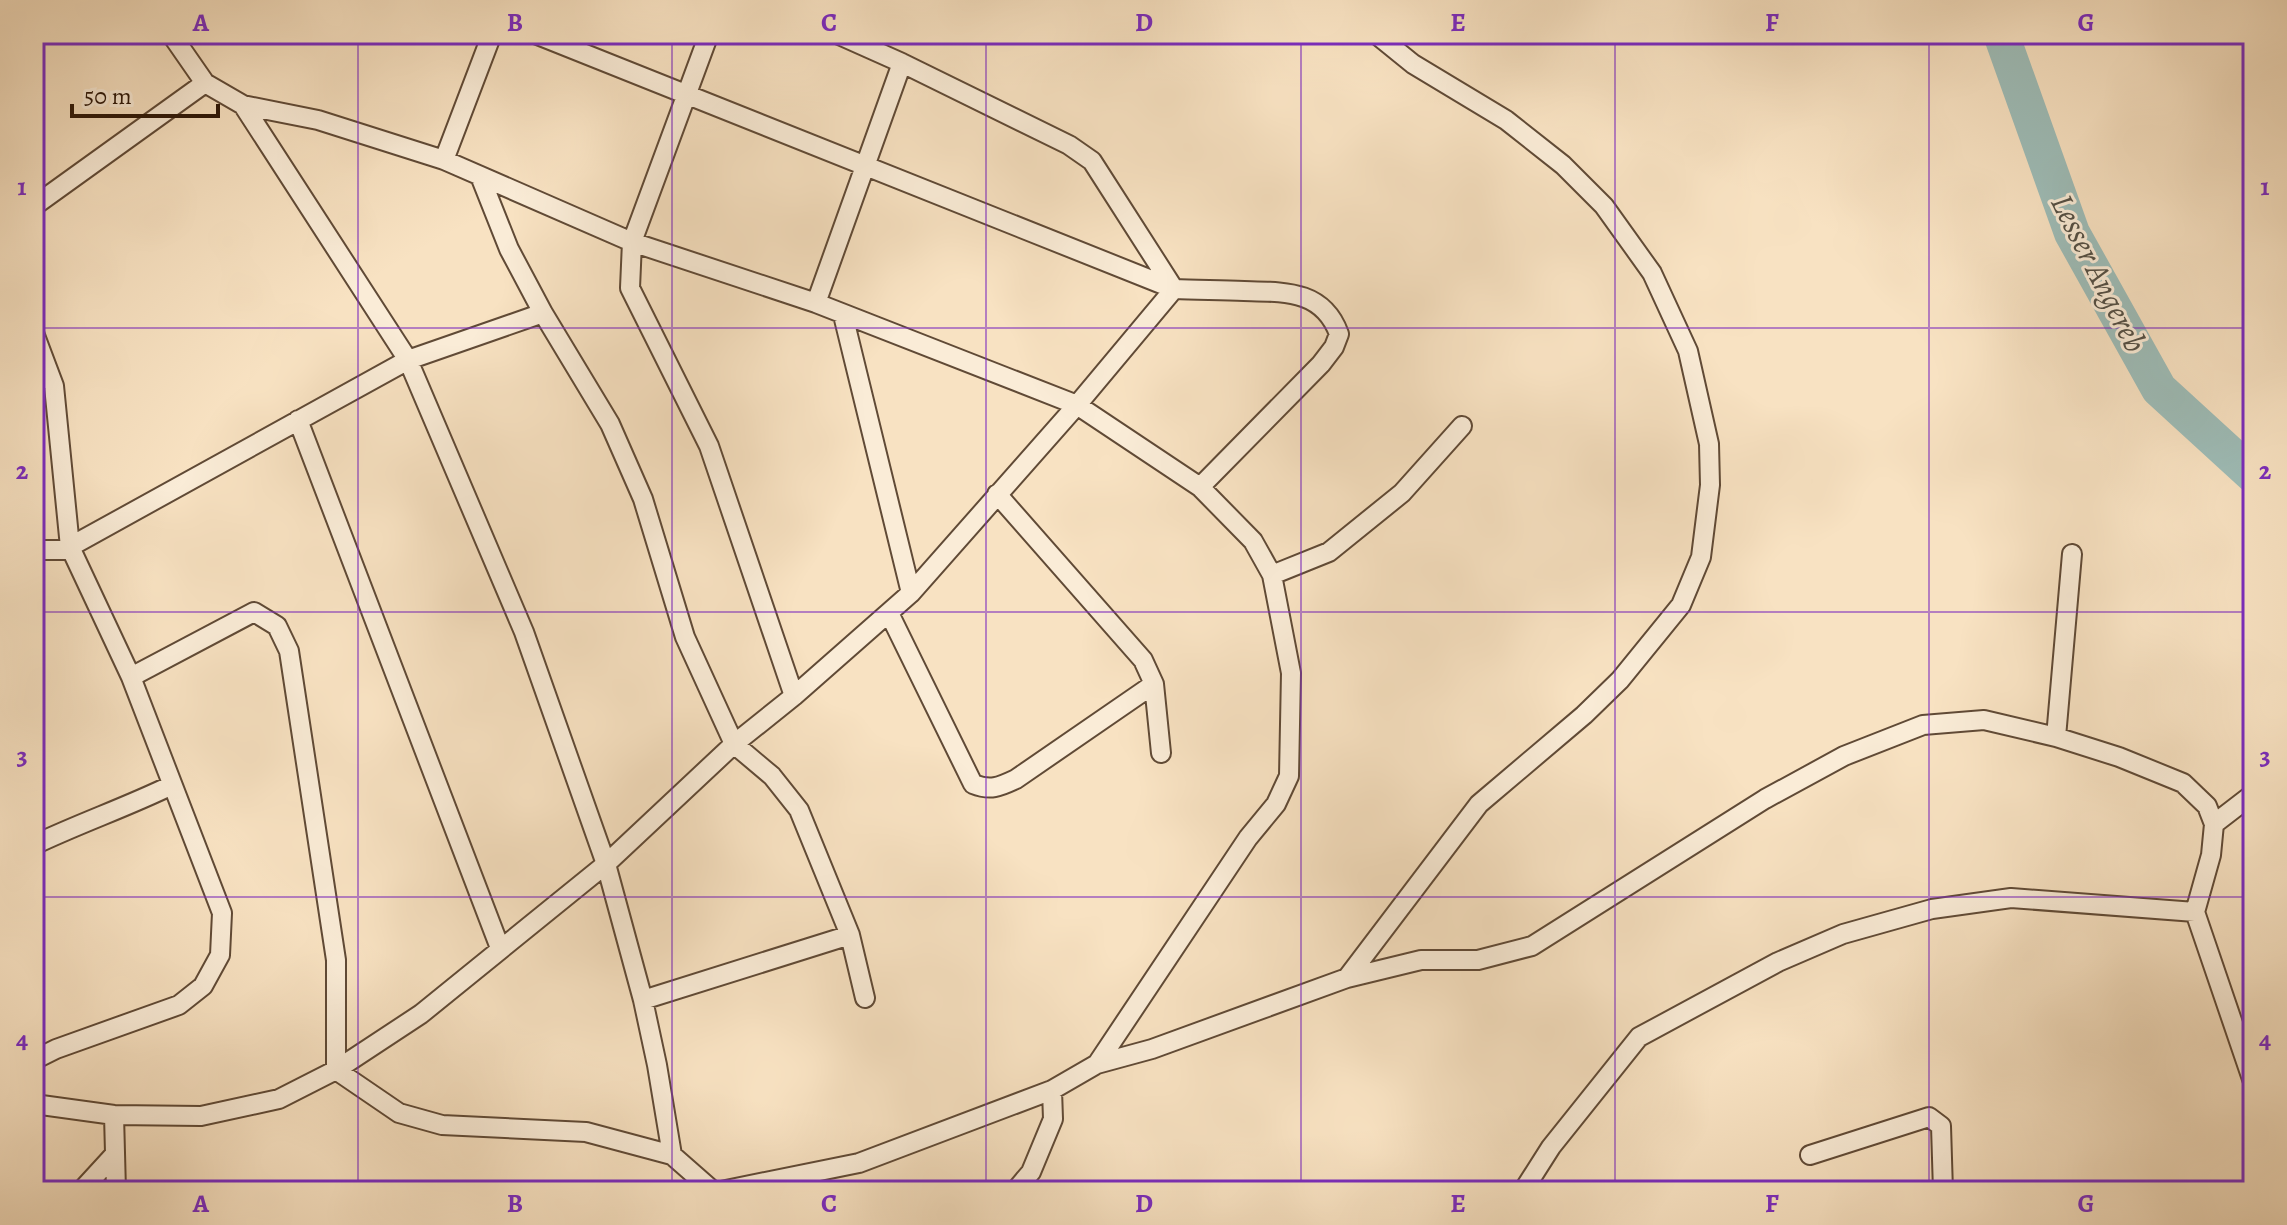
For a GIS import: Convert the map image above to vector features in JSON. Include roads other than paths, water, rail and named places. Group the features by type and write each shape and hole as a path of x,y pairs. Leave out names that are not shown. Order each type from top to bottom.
{"street":[{"path":"171,34 205,83 243,105 318,120 444,160 632,242 816,303 1077,405 1200,487 1253,541 1272,575 1291,673 1289,776 1276,804 1248,838 1097,1064"},
{"path":"444,160 492,34"},
{"path":"535,34 1174,289 1287,292 1315,302 1333,318 1339,334 1334,347 1200,487"},
{"path":"709,34 632,242 630,288 709,446 794,696"},
{"path":"837,34 1069,145 1092,161 1174,289"},
{"path":"1347,978 1479,804 1584,715 1620,680 1681,605 1701,557 1710,485 1709,444 1688,351 1652,273 1604,206 1563,165 1506,120 1413,64 1376,34"},
{"path":"816,303 902,63"},
{"path":"34,206 205,83"},
{"path":"243,105 408,360 524,632 606,864 643,1000 672,1155"},
{"path":"480,176 509,249 543,313 610,424 637,487 685,637 734,744 772,776 799,810 850,935 865,998"},
{"path":"34,1104 114,1115 201,1116 279,1099 336,1070 421,1014 606,864 734,744 794,696 911,593 1077,405 1174,289"},
{"path":"34,550 64,550 70,547 408,360 543,313"},
{"path":"843,315 911,593"},
{"path":"34,333 54,386 70,547 131,677 222,913 220,955 203,986 179,1005 56,1049 34,1060"},
{"path":"34,387 54,386"},
{"path":"298,420 500,948"},
{"path":"1272,575 1329,552 1402,493 1462,426"},
{"path":"997,494 1143,660 1154,684 1161,753"},
{"path":"2056,737 2072,554"},
{"path":"131,677 254,612 277,626 289,651 336,960 336,1070"},
{"path":"889,613 973,784 988,789 1016,779 1154,684"},
{"path":"721,1191 859,1163 1052,1090 1097,1064 1152,1049 1347,978 1421,960 1478,960 1532,946 1765,799 1844,756 1923,725 1984,720 2056,737 2119,757 2183,783 2207,806 2214,824 2211,855 2195,912 2253,1082"},
{"path":"34,845 172,785"},
{"path":"2214,824 2253,794"},
{"path":"1523,1191 1551,1147 1639,1037 1764,969 1843,934 1932,909 2011,898 2195,912"},
{"path":"643,1000 850,935"},
{"path":"336,1070 399,1113 442,1125 586,1132 672,1155 713,1191"},
{"path":"1015,1191 1031,1172 1053,1119 1052,1090"},
{"path":"114,1115 116,1191"},
{"path":"1810,1155 1929,1117 1941,1126 1943,1191"},
{"path":"81,1191 114,1155"}],"waterway":[{"name":"Lesser Angereb","path":"2001,34 2072,233 2159,389 2253,475"}]}
